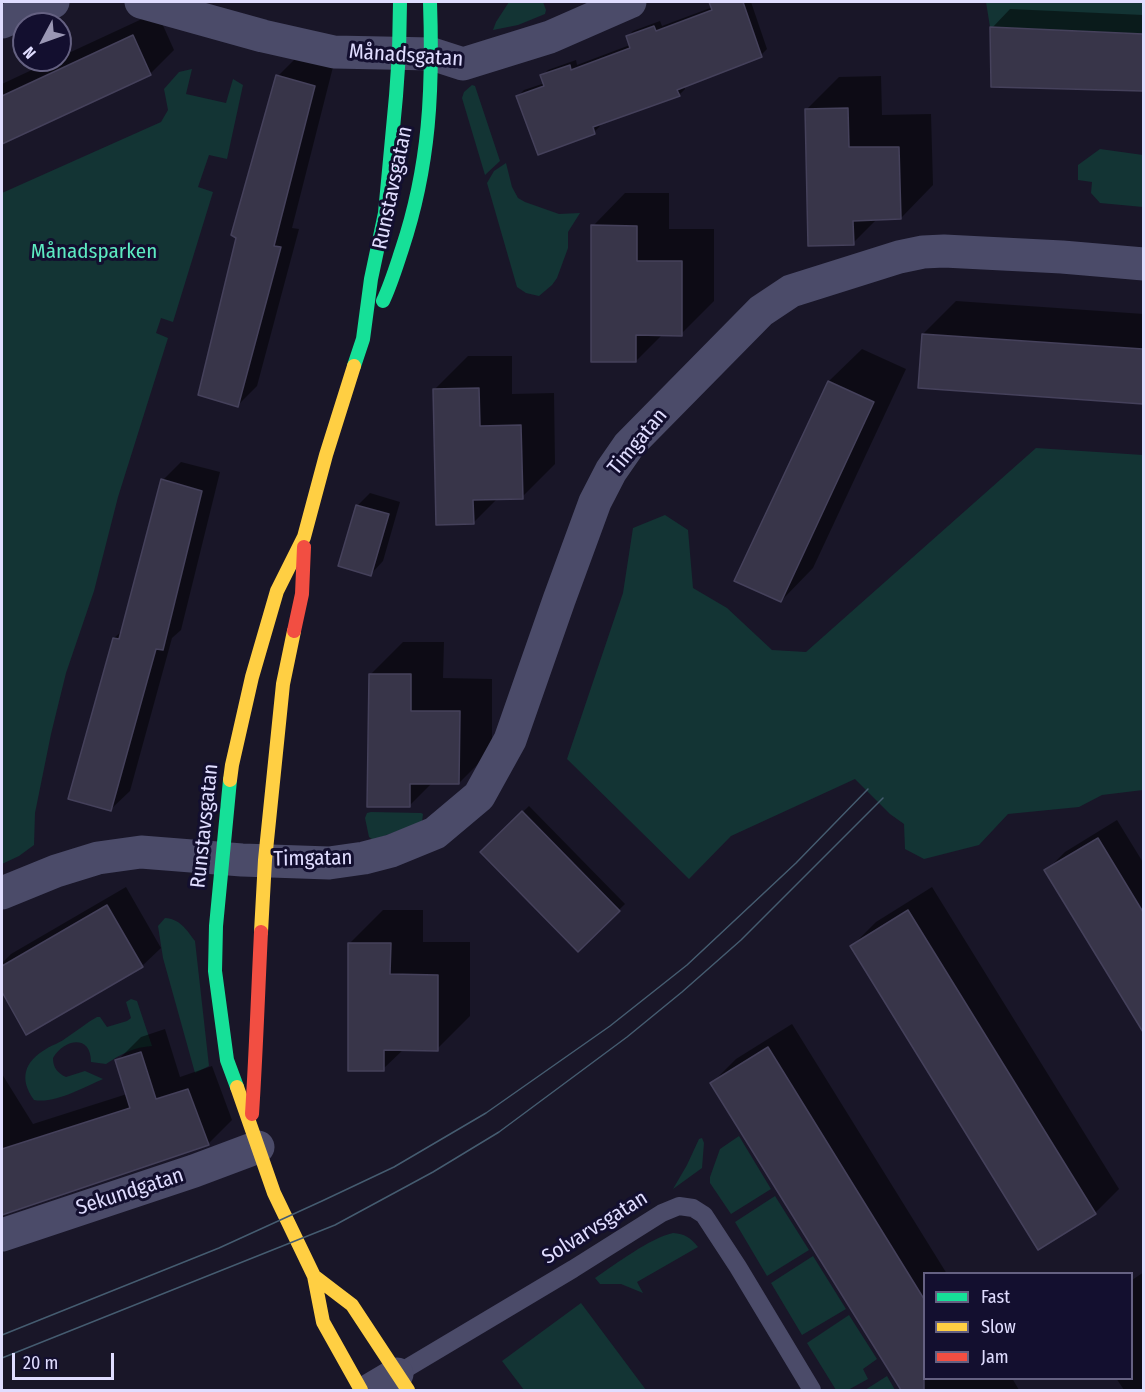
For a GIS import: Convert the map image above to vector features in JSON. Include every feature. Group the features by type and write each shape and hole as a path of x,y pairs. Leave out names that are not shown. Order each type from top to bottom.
{"street":[{"path":"2,22 53,2"},
{"name":"Månadsgatan","path":"141,2 263,36 334,52 432,54 463,64 550,37 630,2"},
{"name":"Runstavsgatan","path":"363,339 371,279 385,213 399,53 400,2"},
{"name":"Runstavsgatan","path":"258,1146 256,1023 243,859 232,765 252,677 277,591 304,537 326,456 363,339 391,284 412,217 428,135 432,54 430,2"},
{"name":"Timgatan","path":"2,893 56,871 99,858 141,852 330,863 391,851 435,832 479,796 510,740 595,502 611,471 629,445 761,311 791,291 899,257 923,252 1062,257 1143,264"},
{"name":"Runstavsgatan","path":"304,537 302,594 243,859 216,926 215,971 227,1060 274,1193 314,1276 323,1322 361,1390"},
{"name":"Sekundgatan","path":"2,1235 194,1171 258,1146"},
{"name":"Runstavsgatan","path":"314,1276 352,1305 392,1385"}],"lane":[{"name":"Solvarvsgatan","path":"392,1385 662,1213 679,1206 693,1208 705,1215 812,1390"}],"green space":[{"path":"509,2 543,2 545,14 518,25 493,30"},
{"path":"986,2 1143,2 1143,34 990,27"},
{"name":"Månadsparken","path":"192,69 186,94 226,103 233,79 243,85 227,159 209,155 198,187 213,192 173,322 161,318 156,333 168,338 118,497 94,591 66,673 35,813 34,845 19,856 2,864 2,193 161,122 168,110 164,89 179,72"},
{"path":"472,85 475,86 500,161 485,175 462,98 464,92"},
{"path":"1100,149 1143,155 1143,207 1100,203 1091,193 1092,182 1078,180 1078,165"},
{"path":"506,163 512,187 518,198 559,214 580,213 568,232 568,248 557,278 539,296 526,293 517,287 487,183 494,171"},
{"path":"1036,448 1143,455 1143,790 1102,795 1079,807 1008,814 979,845 924,859 905,849 904,824 890,814 855,779 731,836 689,879 567,759 623,593 633,528 665,515 688,530 693,588 727,608 772,650 806,652"},
{"path":"367,813 423,814 422,822 373,840 369,837 365,818"},
{"path":"165,918 179,923 195,941 209,1066 195,1073 163,958 158,926"},
{"path":"131,999 137,1001 152,1046 128,1052 106,1064 91,1062 90,1053 82,1043 70,1044 53,1058 58,1072 66,1077 85,1071 103,1079 51,1100 34,1100 25,1078 33,1060 46,1049 64,1040 97,1017 100,1017 107,1027 127,1021 131,1018 126,1002"},
{"path":"739,1136 771,1189 731,1214 710,1183 710,1177 720,1149"},
{"path":"702,1138 704,1143 702,1168 673,1189 699,1139"},
{"path":"775,1196 809,1250 767,1276 735,1222"},
{"path":"673,1233 687,1237 698,1247 637,1282 643,1293 621,1284 600,1284 595,1278 644,1246"},
{"path":"813,1256 846,1309 802,1335 771,1283"},
{"path":"581,1303 646,1390 524,1390 502,1361"},
{"path":"849,1315 877,1359 863,1369 868,1379 848,1390 836,1390 807,1343"},
{"path":"887,1376 895,1390 865,1390"}],"building":[{"path":"709,2 743,2 762,57 677,90 680,96 593,127 595,134 538,155 516,96 544,86 540,75 570,65 571,70 630,48 626,36 654,26 656,31 712,10"},
{"path":"990,27 1143,34 1143,91 991,87"},
{"path":"133,35 151,75 2,144 2,96 54,72 72,72 72,63"},
{"path":"276,75 315,86 274,246 281,247 238,407 198,395 236,238 231,235"},
{"path":"848,108 849,147 899,147 901,219 853,221 854,245 808,246 805,109"},
{"path":"591,225 637,226 637,261 682,261 682,336 636,335 636,362 591,362"},
{"path":"922,334 1143,349 1143,404 918,388"},
{"path":"828,381 874,402 781,602 734,581"},
{"path":"479,388 480,426 521,425 523,499 473,500 474,524 436,525 433,389"},
{"path":"161,479 202,491 163,650 156,649 111,811 68,799 113,638 119,639"},
{"path":"356,505 389,514 371,576 338,566"},
{"path":"369,674 411,674 411,711 460,711 459,784 410,784 410,807 367,807"},
{"path":"522,811 620,911 578,952 480,852"},
{"path":"1098,838 1143,912 1143,1032 1044,870"},
{"path":"107,905 143,967 26,1035 2,992 2,966"},
{"path":"908,910 1096,1214 1038,1250 850,946"},
{"path":"348,943 391,943 390,974 438,975 438,1051 384,1050 384,1071 348,1071"},
{"path":"768,1047 923,1297 924,1390 901,1390 710,1083"},
{"path":"141,1052 156,1099 188,1089 209,1145 2,1215 2,1149 130,1108 115,1060"}],"tram line":[{"path":"2,1335 219,1248 322,1201 394,1167 486,1113 610,1026 687,965 796,863 868,789"},
{"path":"2,1358 335,1225 433,1172 499,1132 627,1037 682,992 741,940 883,798"}],"traffic: fast":[{"path":"354,366 363,339 371,279 385,213 396,96 400,2"},
{"path":"383,301 411,218 424,157 430,96 430,2"},
{"path":"230,780 216,926 215,971 227,1060 237,1087"}],"traffic: slow":[{"path":"230,780 252,677 277,591 304,537 326,455 354,366"},
{"path":"261,932 265,860 283,684 294,631"},
{"path":"237,1087 274,1193 314,1276 323,1322 361,1390"},
{"path":"314,1276 352,1305 408,1390"}],"traffic: jam":[{"path":"294,631 302,594 304,547"},
{"path":"252,1114 261,932"}]}
